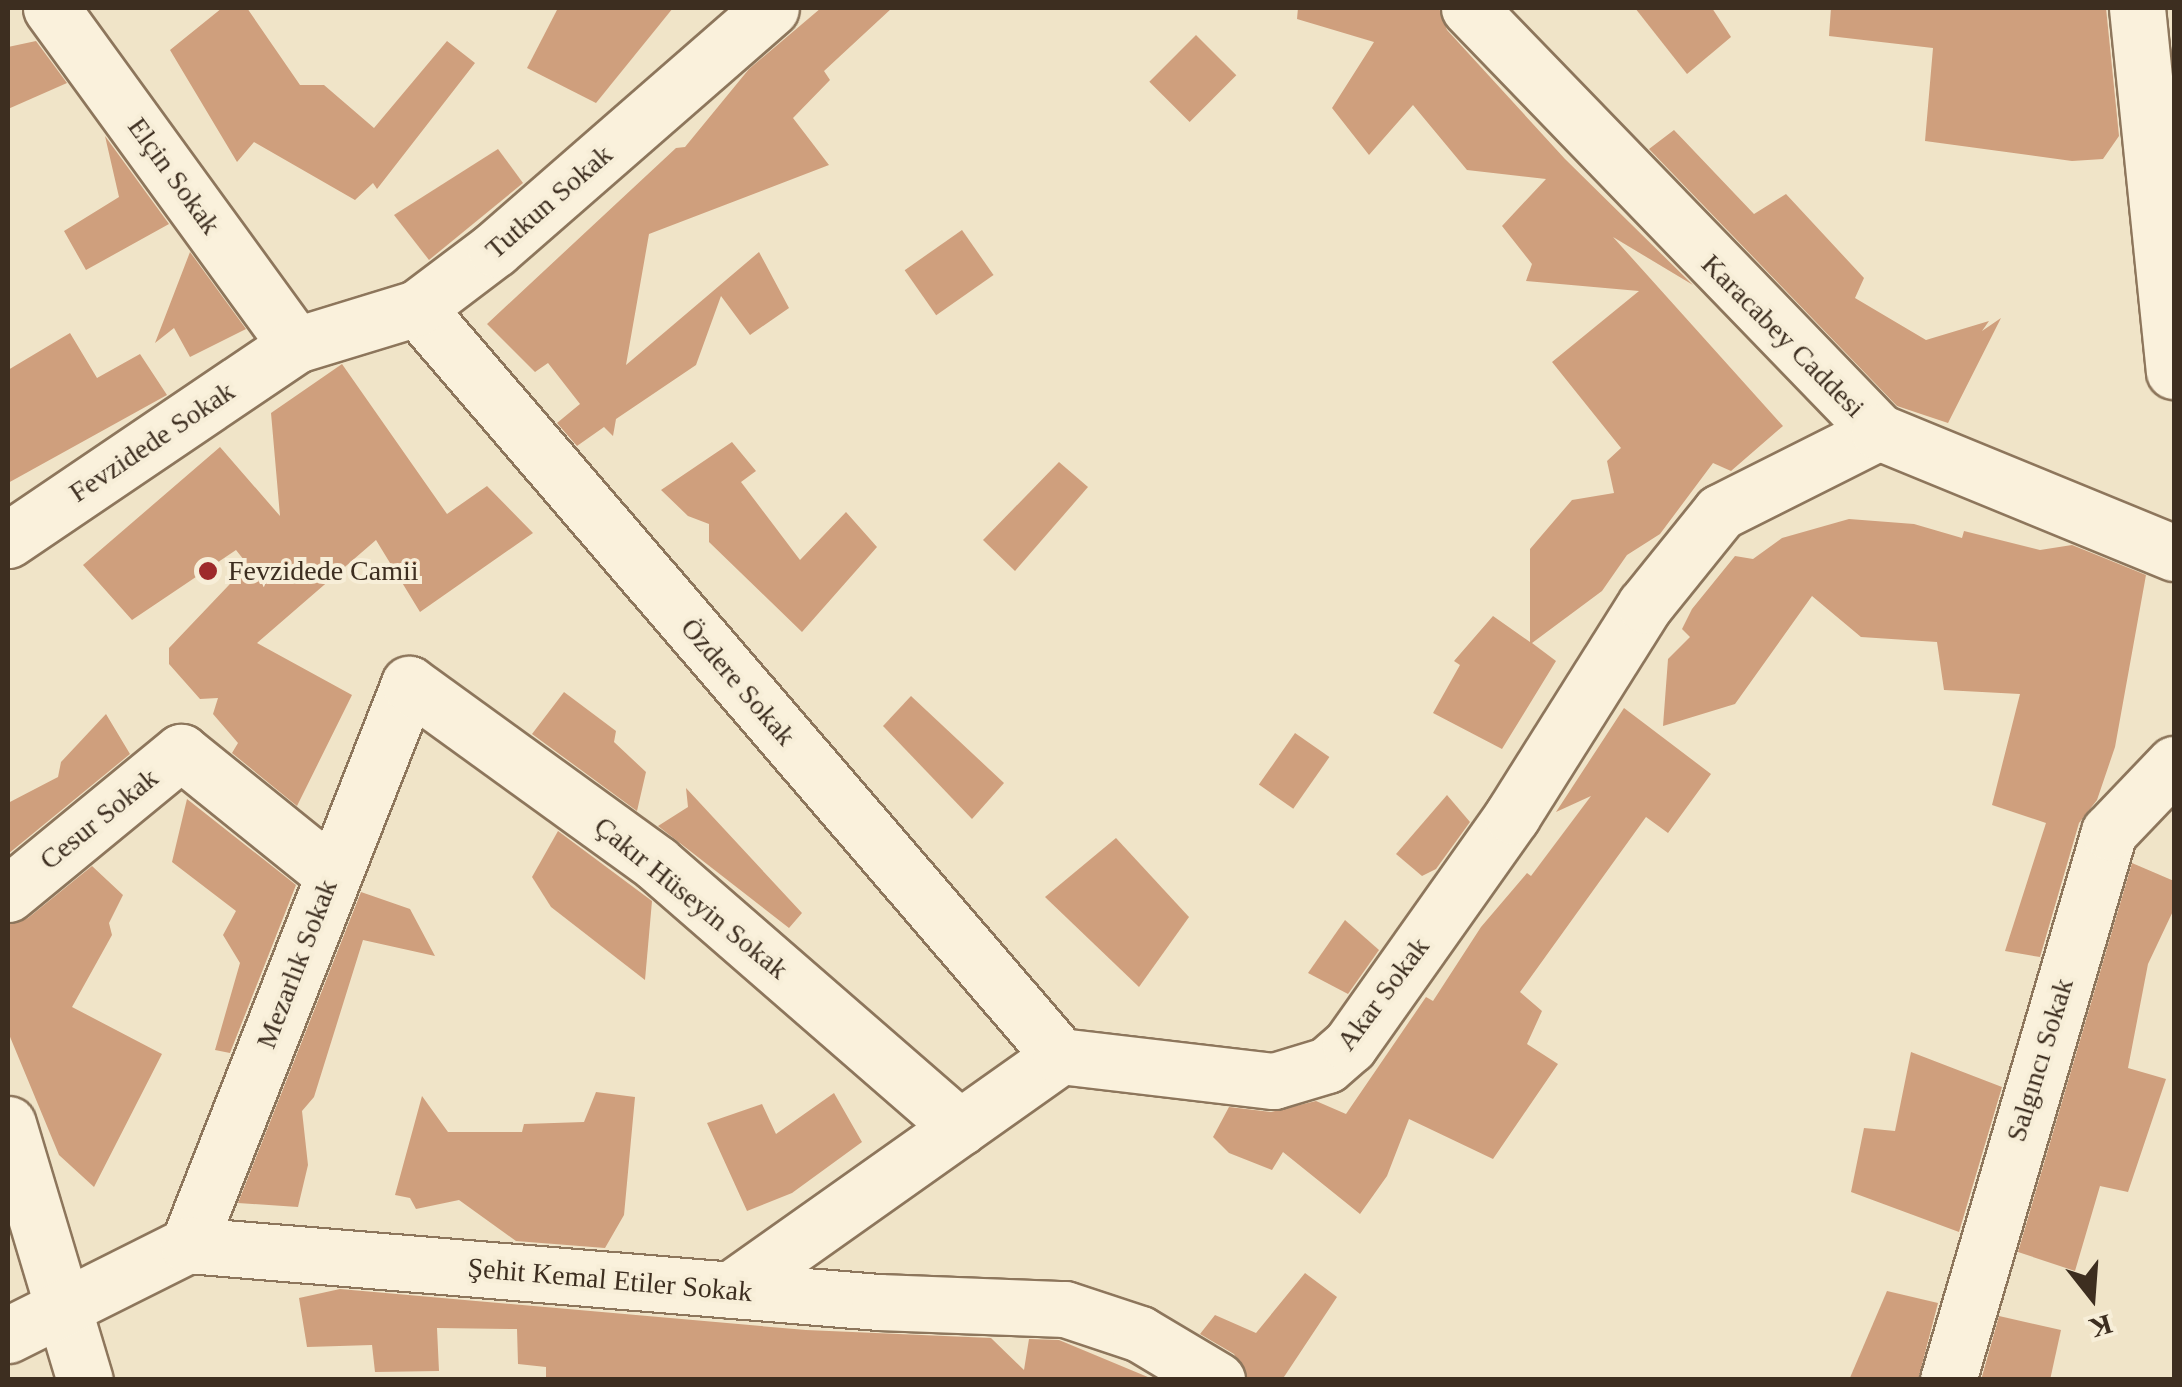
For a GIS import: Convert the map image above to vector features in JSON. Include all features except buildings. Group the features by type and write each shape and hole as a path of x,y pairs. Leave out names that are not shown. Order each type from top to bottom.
{"street":[{"name":"Elçin Sokak","path":"50,8 296,345"},
{"name":"Tutkun Sokak","path":"296,345 416,308 495,250 771,8"},
{"name":"Karacabey Caddesi","path":"1469,8 1879,432 2174,553"},
{"path":"2137,8 2174,371"},
{"name":"Özdere Sokak","path":"416,308 1060,1056"},
{"name":"Fevzidede Sokak","path":"8,540 296,345"},
{"name":"Akar Sokak","path":"1060,1056 1274,1082 1327,1065 1350,1044 1512,816 1645,605 1720,512 1879,432"},
{"name":"Mezarlık Sokak","path":"188,1245 410,684"},
{"name":"Çakır Hüseyin Sokak","path":"410,684 656,864 960,1127"},
{"name":"Cesur Sokak","path":"8,894 181,752 332,874"},
{"name":"Salgıncı Sokak","path":"1948,1380 2109,832 2174,764"},
{"path":"730,1290 1060,1056"},
{"path":"8,1124 68,1305 85,1380"},
{"path":"8,1335 188,1245"},
{"name":"Şehit Kemal Etiler Sokak","path":"188,1245 730,1290 1065,1309 1140,1334 1216,1380"}],"place":[{"name":"Fevzidede Camii","path":"208,571"}]}
